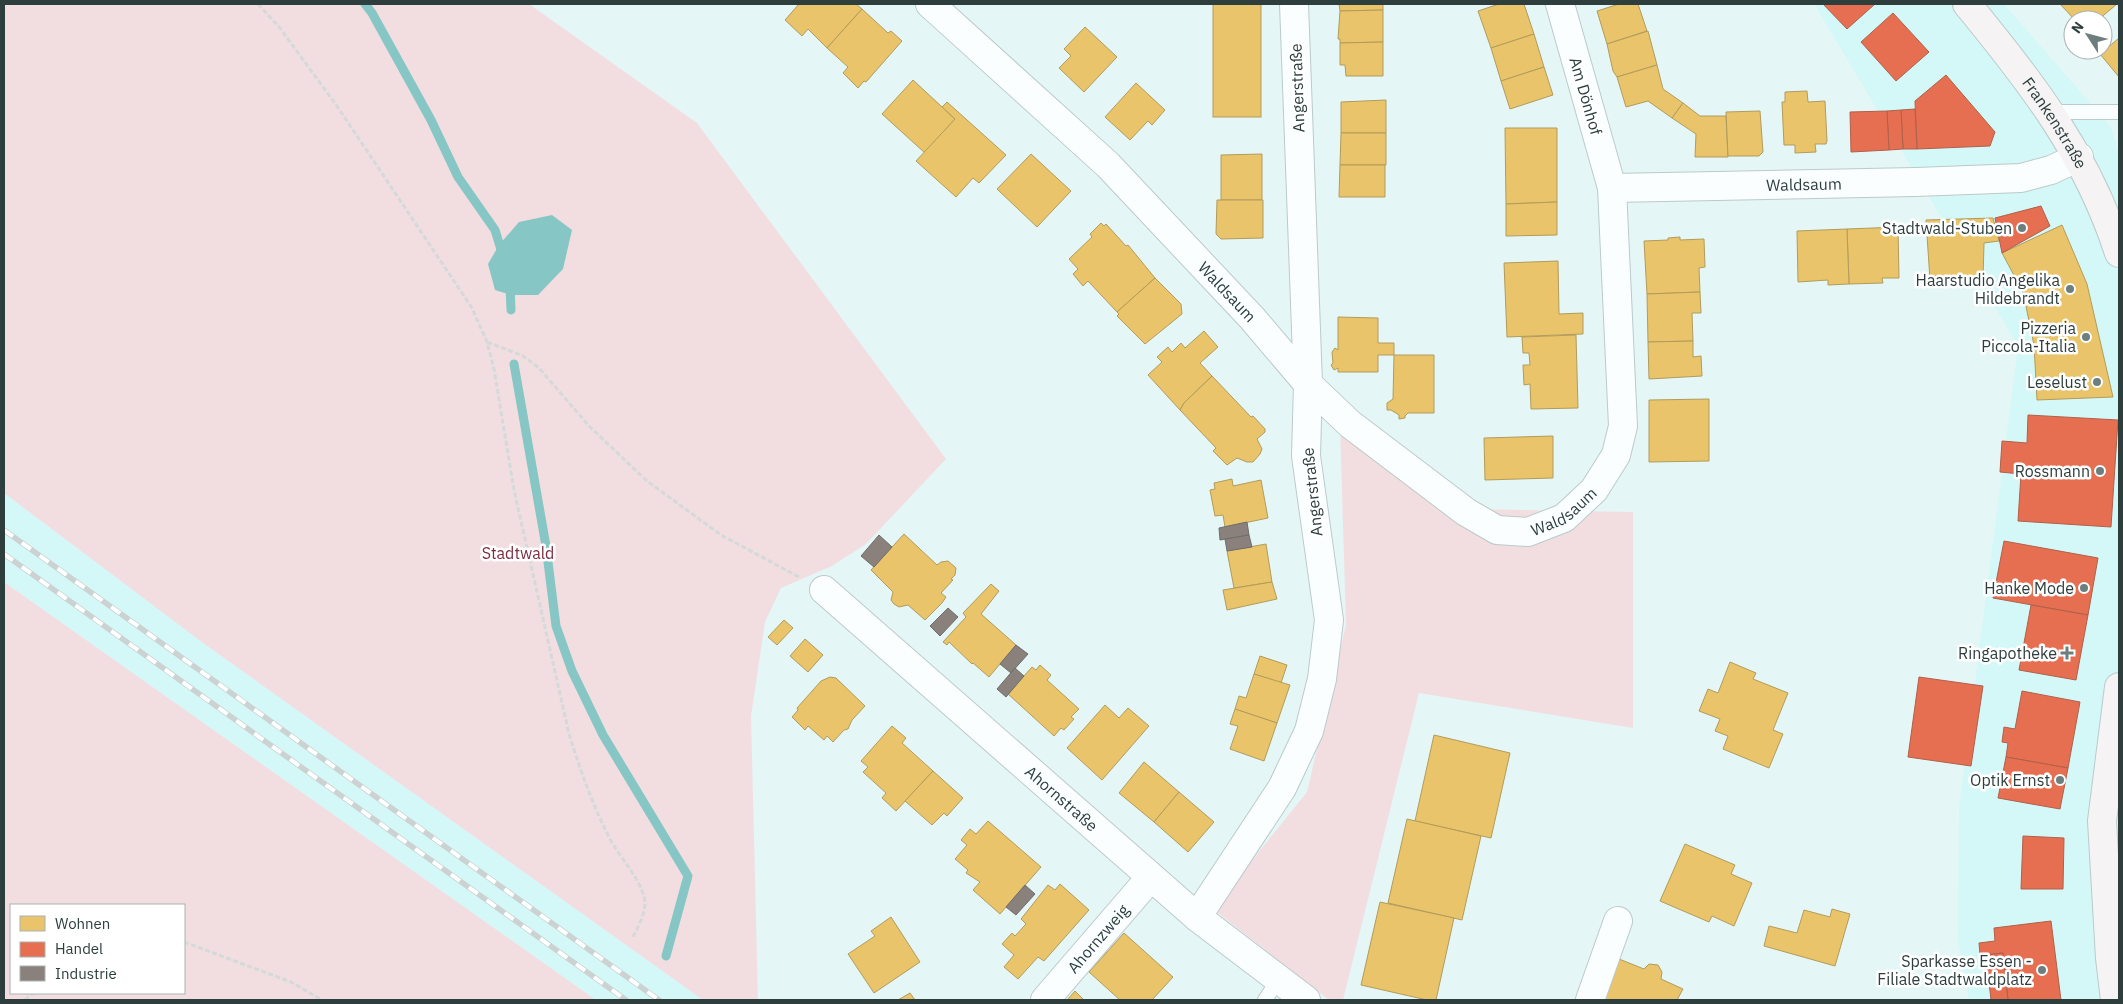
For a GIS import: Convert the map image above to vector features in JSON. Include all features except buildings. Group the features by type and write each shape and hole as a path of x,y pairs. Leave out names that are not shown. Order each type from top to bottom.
{"main road":[{"name":"Frankenstraße","path":"1968,4 2051,112 2079,157 2102,207 2119,253"},
{"path":"2115,1000 2110,958 2102,821 2119,687"}],"street":[{"name":"Waldsaum","path":"932,4 1108,165 1252,318 1308,384 1350,424 1466,512 1497,530 1528,532 1564,518 1594,490 1616,455 1623,426 1612,188 2020,178 2051,170 2079,157"},
{"name":"Angerstraße","path":"1196,917 1282,788 1309,731 1322,679 1329,620 1306,456 1308,384 1294,4"},
{"name":"Am Dönhof","path":"1560,4 1612,188"},
{"name":"Ahornstraße","path":"824,590 1196,917 1271,990 1306,1000"},
{"name":"Ahornzweig","path":"1045,1000 1151,877"},
{"path":"1590,1000 1618,920"}],"lane":[{"path":"2051,112 2119,112"}],"path":[{"path":"258,4 280,28 339,109 472,308 487,342 494,369 514,490 569,734 580,771 609,838 638,882 644,897 644,910 632,939"},
{"path":"487,342 522,356 539,368 589,426 647,482 721,535 824,590"},
{"path":"185,942 291,982 322,1000"}],"shaded area":[{"path":"1814,4 2004,4 2111,127 2119,154 2119,1000 1969,1000 1958,939 1959,807 2018,346"},
{"path":"4,493 203,643 703,1000 596,1000 4,582"}],"green space":[{"name":"Stadtwald","path":"4,4 529,4 697,123 946,459 866,544 832,566 781,588 765,622 751,716 758,1000 703,1000 203,643 4,493"},
{"path":"1340,424 1468,509 1633,512 1633,728 1419,693 1343,1000 1329,1000 1213,909 1307,792 1346,625"},
{"path":"4,582 596,1000 4,1000"}],"water":[{"path":"552,215 572,230 563,269 538,295 511,295 495,290 488,264 499,245 519,222"}],"waterway":[{"path":"365,4 372,13 431,120 458,177 495,230 503,256"},
{"path":"510,285 511,310"},
{"path":"514,364 546,546 556,626 572,671 603,735 688,876 666,956"}],"railway":[{"path":"4,530 659,1000"},
{"path":"4,554 626,1000"}],"place":[{"name":"Stadtwald-Stuben","path":"2022,228"},
{"name":"Haarstudio Angelika Hildebrandt","path":"2070,289"},
{"name":"Pizzeria Piccola-Italia","path":"2086,337"},
{"name":"Leselust","path":"2097,382"},
{"name":"Rossmann","path":"2100,471"},
{"name":"Hanke Mode","path":"2084,588"},
{"name":"Ringapotheke","path":"2067,653"},
{"name":"Optik Ernst","path":"2060,780"},
{"name":"Sparkasse Essen - Filiale Stadtwaldplatz","path":"2042,970"}]}
